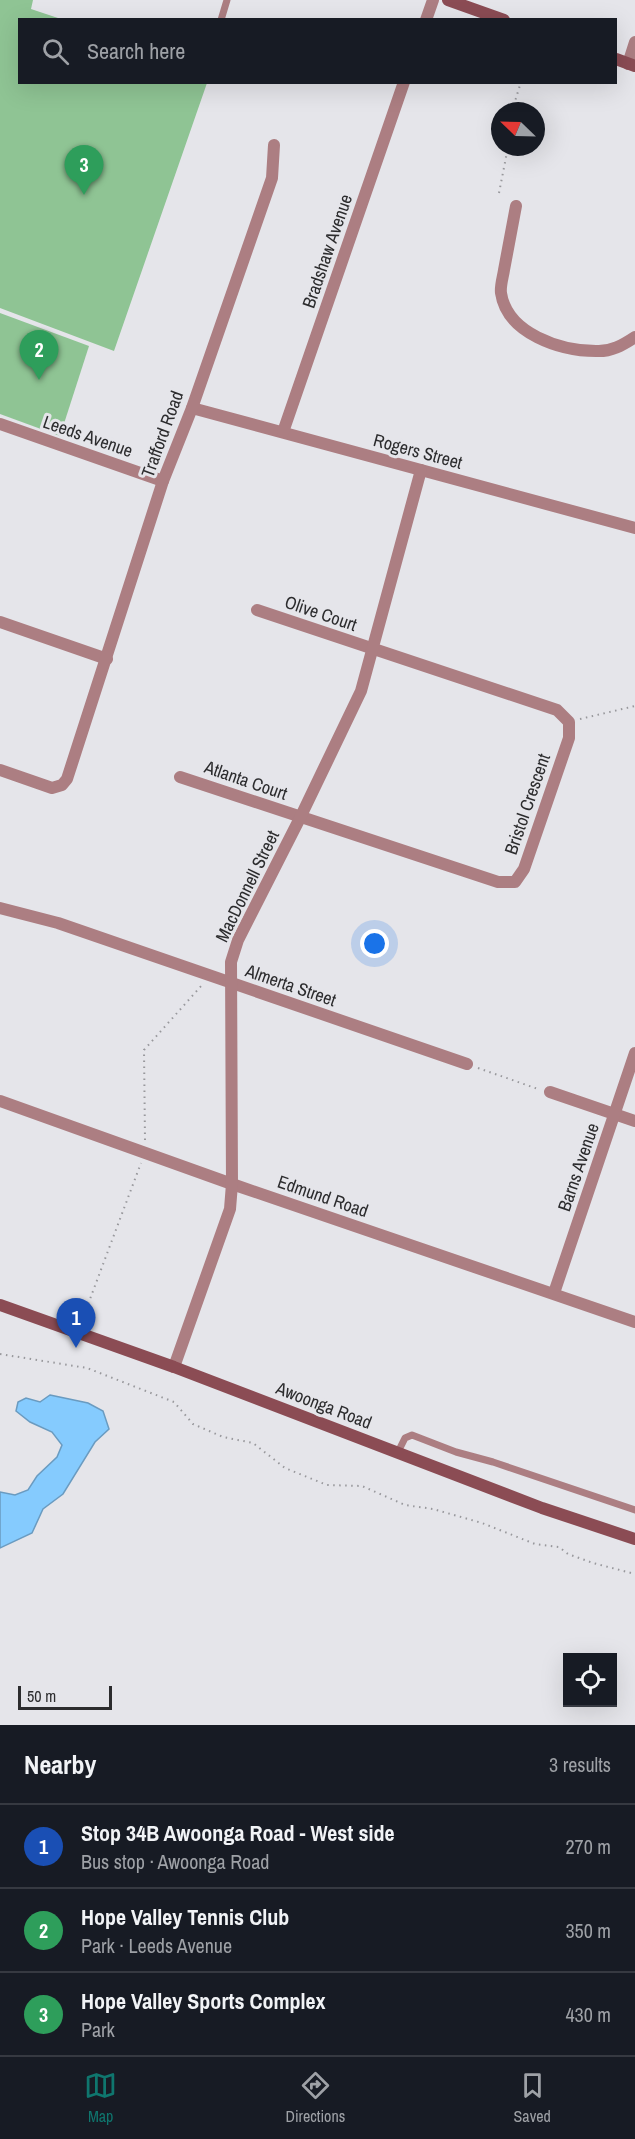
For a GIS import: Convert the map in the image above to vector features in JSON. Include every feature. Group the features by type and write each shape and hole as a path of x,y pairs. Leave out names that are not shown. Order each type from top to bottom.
{"main road":[{"path":"448,0 498,18"},
{"name":"Awoonga Road","path":"0,1305 174,1367 542,1508 635,1539"}],"street":[{"path":"427,18 433,0"},
{"path":"626,63 635,42"},
{"name":"Bradshaw Avenue","path":"283,432 404,84"},
{"name":"Trafford Road","path":"0,770 52,788 67,779 164,482 272,178 274,145"},
{"path":"516,206 501,292 506,310 517,324 532,335 563,347 598,352 621,346 635,337"},
{"name":"Rogers Street","path":"192,408 635,528"},
{"name":"Leeds Avenue","path":"0,424 164,482"},
{"name":"MacDonnell Street","path":"174,1367 230,1209 232,1184 231,962 238,940 361,691 421,470"},
{"name":"Olive Court","path":"257,610 373,650"},
{"path":"0,622 107,659"},
{"path":"373,650 557,710 569,722"},
{"name":"Bristol Crescent","path":"300,818 498,882 515,882 524,869 569,738 569,722"},
{"name":"Atlanta Court","path":"180,777 300,818"},
{"name":"Almerta Street","path":"0,908 58,923 232,985 467,1064"},
{"name":"Barns Avenue","path":"554,1293 635,1053"},
{"path":"549,1092 635,1121"},
{"name":"Edmund Road","path":"0,1101 232,1184 635,1322"}],"lane":[{"path":"222,18 227,0"},
{"path":"398,1452 405,1438 412,1435 456,1452 493,1462 635,1510"}],"path":[{"path":"515,102 520,84"},
{"path":"499,193 506,156"},
{"path":"569,722 635,706"},
{"path":"84,1315 145,1153 144,1050 210,977"},
{"path":"467,1064 549,1092"},
{"path":"0,1354 87,1368 174,1402 193,1424 223,1437 253,1443 285,1468 327,1485 362,1486 405,1505 433,1509 482,1523 535,1544 559,1547 568,1554 593,1563 635,1574"}],"green space":[{"path":"0,0 33,0 31,9 58,18 18,18 18,84 207,84 114,351 0,308"},
{"path":"0,313 89,346 60,436 0,414"}],"water":[{"path":"50,1395 88,1403 103,1411 109,1429 95,1442 63,1494 43,1509 32,1533 0,1548 0,1492 15,1495 28,1490 37,1476 57,1457 62,1445 52,1432 30,1422 16,1411 18,1402 26,1398 40,1402"}],"place":[{"name":"Hope Valley Sports Complex","path":"84,195"},
{"name":"Hope Valley Tennis Club","path":"39,380"},
{"name":"Stop 34B Awoonga Road - West side","path":"76,1348"}]}
